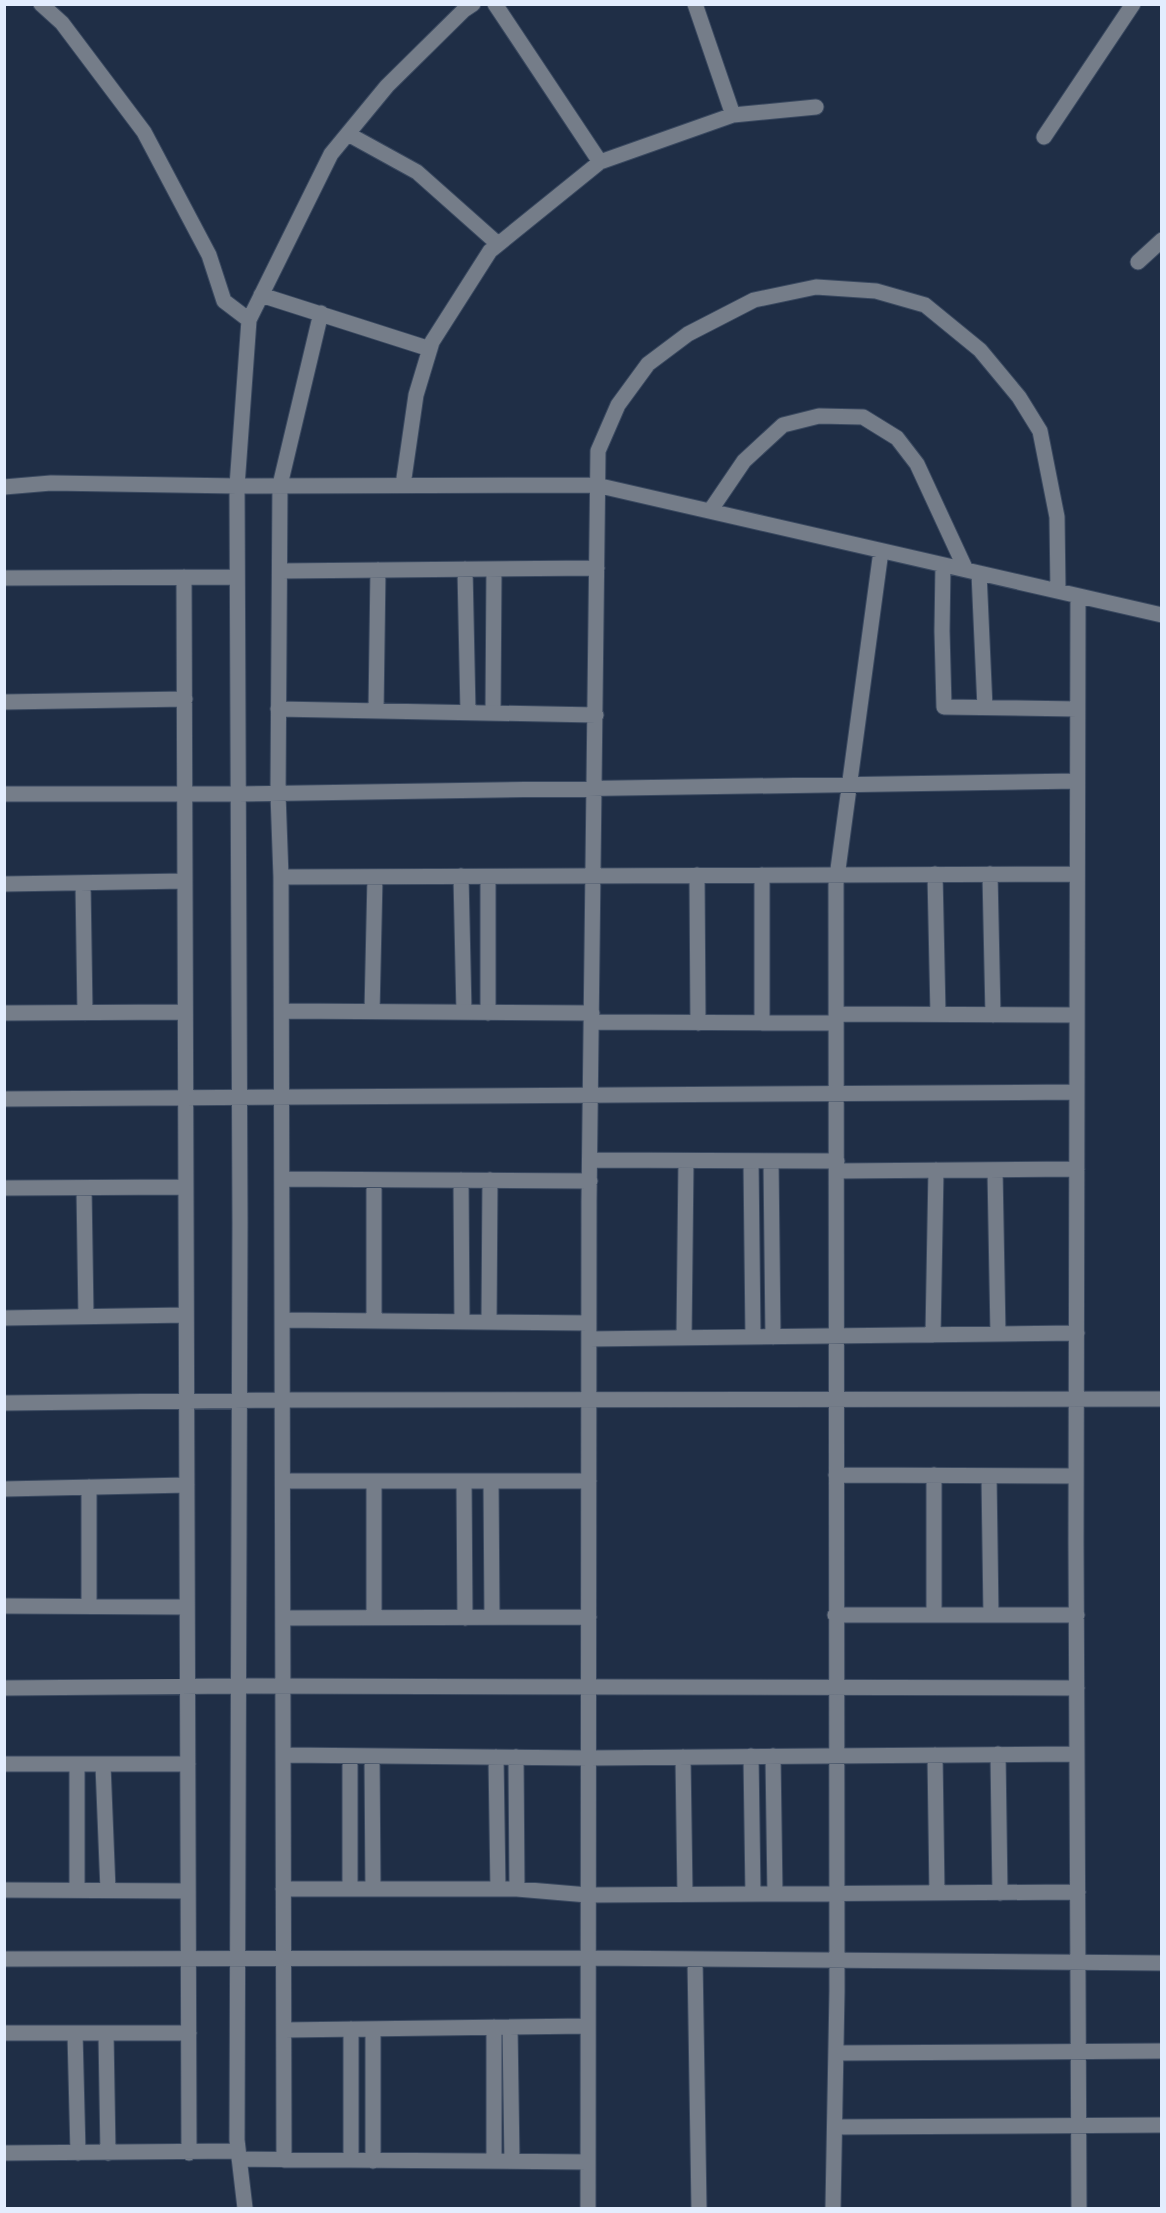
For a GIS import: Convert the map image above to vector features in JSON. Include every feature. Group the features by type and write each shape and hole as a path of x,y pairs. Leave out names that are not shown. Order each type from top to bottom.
{"street":[{"path":"41,4 62,22 144,132 209,255 224,301 249,320"},
{"path":"245,2208 239,2155 238,1958 237,486 249,320 331,154 387,86 464,10 473,4"},
{"path":"495,4 600,162"},
{"path":"695,4 734,115"},
{"path":"1044,137 1133,4"},
{"path":"403,485 416,395 432,342 490,251 600,162 734,115 816,107"},
{"path":"348,134 417,172 498,244"},
{"path":"1138,262 1161,240"},
{"path":"588,2208 589,1331 598,451 618,405 648,364 688,334 754,300 816,287 876,291 925,305 980,350 1019,397 1040,431 1057,517 1058,591"},
{"path":"261,295 430,349"},
{"path":"284,2160 282,1011 278,794 280,485 321,313"},
{"path":"710,511 744,460 783,425 819,416 863,417 897,438 917,464 972,572 985,708"},
{"path":"4,487 51,483 237,486 596,485 1161,615"},
{"path":"833,2208 837,1961 837,875 881,551"},
{"path":"943,565 944,708 1077,709"},
{"path":"280,571 597,568"},
{"path":"465,569 468,712"},
{"path":"493,713 494,569"},
{"path":"376,711 378,570"},
{"path":"184,577 189,2153"},
{"path":"4,578 237,577"},
{"path":"1078,596 1076,1476 1079,2208"},
{"path":"4,702 184,699"},
{"path":"278,709 596,715"},
{"path":"4,794 278,794 1077,781"},
{"path":"935,874 938,1014"},
{"path":"990,874 993,1015"},
{"path":"281,877 1077,874"},
{"path":"697,875 698,1023"},
{"path":"762,875 762,1023"},
{"path":"461,876 464,1012"},
{"path":"488,876 488,1012"},
{"path":"372,1012 375,877"},
{"path":"4,884 185,881"},
{"path":"83,883 85,1013"},
{"path":"282,1011 488,1012 698,1023 762,1023 938,1014 1077,1015"},
{"path":"4,1013 185,1012"},
{"path":"4,1099 1077,1092"},
{"path":"590,1160 771,1161 936,1170 1077,1169"},
{"path":"684,1338 686,1161"},
{"path":"751,1161 753,1337"},
{"path":"771,1161 772,1337"},
{"path":"933,1335 936,1170"},
{"path":"995,1170 998,1334"},
{"path":"282,1179 590,1181"},
{"path":"374,1180 374,1321"},
{"path":"461,1180 462,1322"},
{"path":"489,1322 490,1180"},
{"path":"4,1188 186,1187"},
{"path":"84,1188 86,1316"},
{"path":"4,1318 186,1315"},
{"path":"282,1320 489,1322 684,1338 1077,1333"},
{"path":"4,1402 1161,1399"},
{"path":"836,1475 1076,1476"},
{"path":"934,1475 934,1615"},
{"path":"989,1476 991,1615"},
{"path":"283,1481 589,1481"},
{"path":"374,1481 374,1618"},
{"path":"464,1481 465,1618"},
{"path":"491,1481 492,1617"},
{"path":"4,1489 187,1485"},
{"path":"88,1487 88,1606"},
{"path":"4,1606 187,1607"},
{"path":"836,1615 1077,1615"},
{"path":"283,1618 589,1617"},
{"path":"4,1688 238,1686 1077,1688"},
{"path":"998,1754 1000,1893"},
{"path":"283,1755 588,1758 1077,1754"},
{"path":"935,1755 937,1893"},
{"path":"350,1756 350,1889"},
{"path":"372,1756 373,1889"},
{"path":"751,1756 753,1894"},
{"path":"773,1756 775,1894"},
{"path":"496,1757 498,1889"},
{"path":"516,1757 517,1889"},
{"path":"683,1757 685,1894"},
{"path":"4,1764 188,1764"},
{"path":"76,1765 77,1890"},
{"path":"103,1765 108,1890"},
{"path":"283,1889 517,1889 588,1895 1078,1892"},
{"path":"4,1890 188,1891"},
{"path":"4,1959 588,1958 1161,1963"},
{"path":"695,1959 699,2208"},
{"path":"284,2030 588,2026"},
{"path":"494,2027 494,2161"},
{"path":"510,2028 512,2161"},
{"path":"351,2029 351,2160"},
{"path":"373,2029 373,2161"},
{"path":"4,2033 189,2033"},
{"path":"75,2033 78,2153"},
{"path":"106,2033 108,2153"},
{"path":"836,2053 1161,2051"},
{"path":"835,2127 1161,2125"},
{"path":"4,2153 189,2153 284,2160 588,2162"}]}
